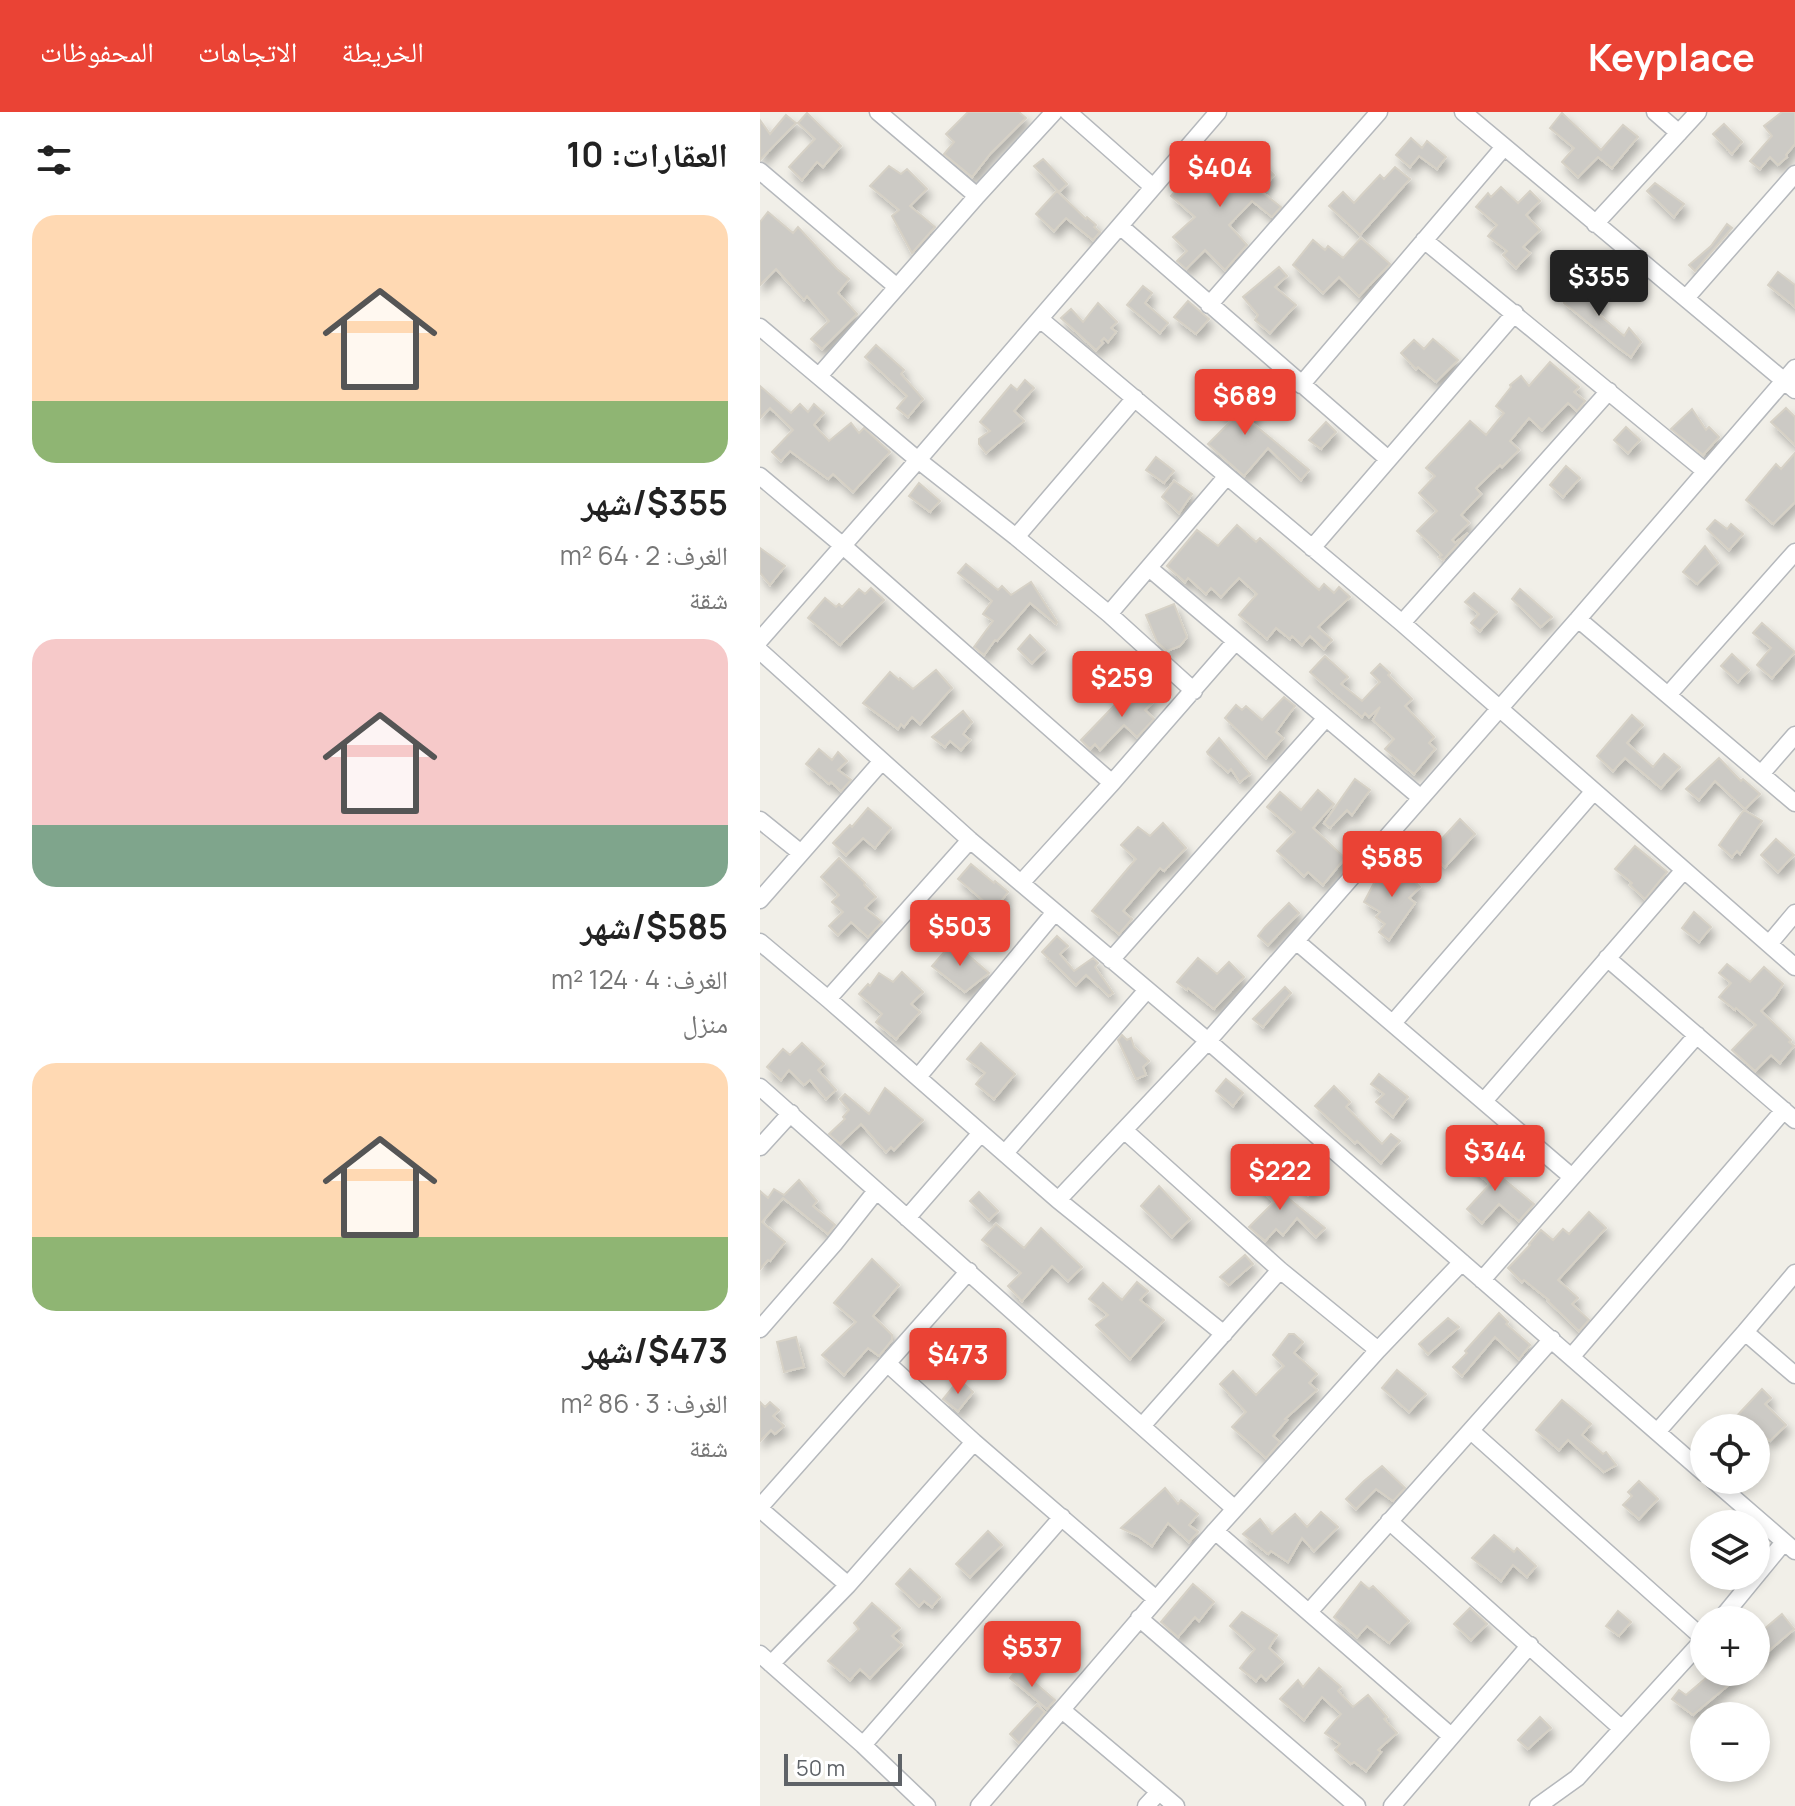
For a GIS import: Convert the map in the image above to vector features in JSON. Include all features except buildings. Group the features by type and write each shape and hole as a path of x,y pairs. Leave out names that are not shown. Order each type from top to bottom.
{"street":[{"path":"878,112 977,196"},
{"path":"819,376 1054,112"},
{"path":"1068,112 1153,187"},
{"path":"760,640 1218,112"},
{"path":"1209,305 1379,112"},
{"path":"1058,1200 1208,1041 1705,471 1791,380 1595,224 1463,112"},
{"path":"1655,112 1679,133"},
{"path":"1595,224 1698,112"},
{"path":"1301,385 1504,147"},
{"path":"760,171 897,287"},
{"path":"1686,298 1795,174"},
{"path":"1120,226 1388,459"},
{"path":"1424,240 1705,471"},
{"path":"1312,548 1515,313"},
{"path":"1040,319 1402,623 1795,967"},
{"path":"760,327 1109,614 1194,691"},
{"path":"1402,623 1609,391"},
{"path":"1016,537 1135,398"},
{"path":"760,476 1112,783"},
{"path":"1109,614 1227,476"},
{"path":"1668,695 1795,552"},
{"path":"1149,568 1421,798"},
{"path":"1578,619 1795,803"},
{"path":"1021,883 1235,642"},
{"path":"760,651 970,840 1208,1041 1690,1461"},
{"path":"1111,960 1326,718"},
{"path":"1761,774 1795,735"},
{"path":"760,900 882,761"},
{"path":"1393,1023 1594,791"},
{"path":"760,820 801,853"},
{"path":"828,999 970,840"},
{"path":"1484,1101 1684,870"},
{"path":"918,1077 1055,912"},
{"path":"1769,944 1795,913"},
{"path":"1296,941 1572,1177"},
{"path":"760,942 1058,1200 1224,1334"},
{"path":"1572,1356 1790,1115 1607,958"},
{"path":"1005,1153 1147,990"},
{"path":"1482,1280 1697,1035"},
{"path":"760,1087 1235,1509"},
{"path":"760,1147 791,1113"},
{"path":"1124,1130 1280,1270 1378,1350"},
{"path":"907,1218 981,1133"},
{"path":"760,1329 876,1191"},
{"path":"979,1806 1215,1531 1462,1262"},
{"path":"1142,1426 1280,1270"},
{"path":"848,1585 760,1508 969,1271"},
{"path":"1657,1432 1795,1273"},
{"path":"1745,1332 1795,1375"},
{"path":"1309,1612 1552,1339"},
{"path":"888,1364 1156,1599"},
{"path":"1471,1431 1690,1627"},
{"path":"927,1806 766,1659 848,1585 974,1442"},
{"path":"1729,1494 1790,1547 1733,1606"},
{"path":"863,1745 1062,1517"},
{"path":"1389,1521 1621,1728"},
{"path":"1215,1531 1451,1736"},
{"path":"1139,1618 1357,1806"},
{"path":"1392,1806 1530,1645"},
{"path":"1538,1806 1577,1778 1690,1654"},
{"path":"1062,1710 1176,1806"},
{"path":"1146,1806 1159,1792"}]}
